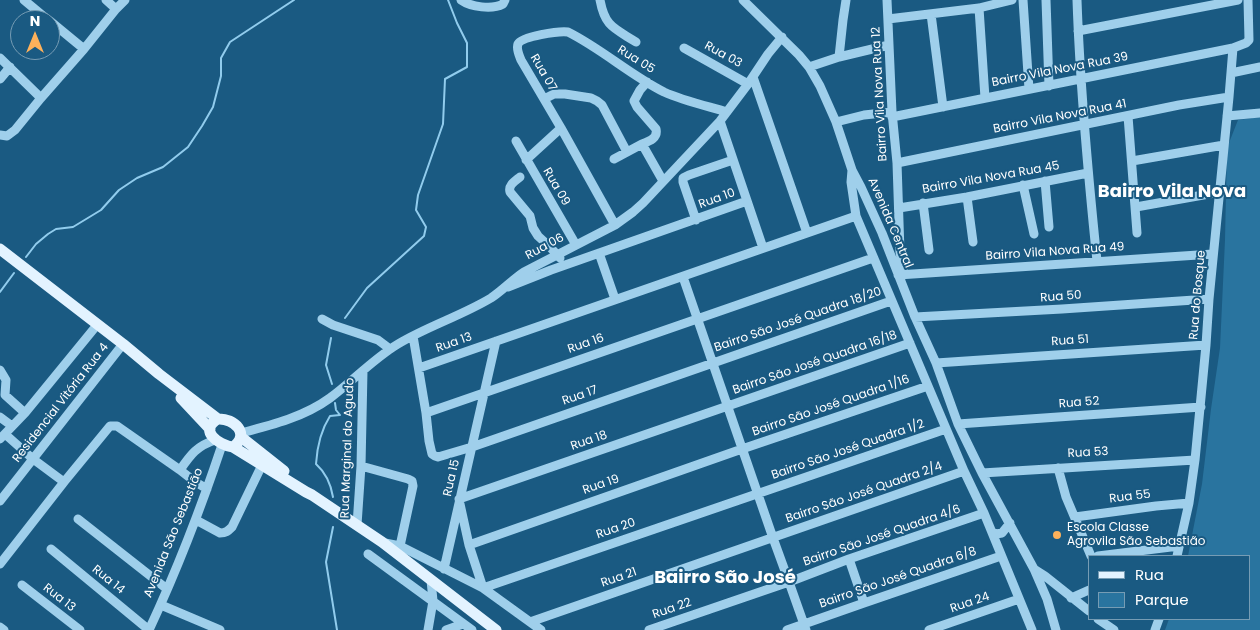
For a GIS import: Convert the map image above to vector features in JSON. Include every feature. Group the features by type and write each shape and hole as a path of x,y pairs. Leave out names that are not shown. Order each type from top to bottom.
{"main road":[{"path":"2,252 218,419 223,419 239,428 241,435 309,490 312,495"},
{"path":"159,374 210,429 211,434 223,444 312,495 382,542 496,630"},
{"path":"210,429 211,424 218,419"},
{"name":"Avenida São Sebastião","path":"223,444 237,444 241,435"}],"street":[{"path":"24,0 36,10"},
{"path":"106,0 116,9"},
{"path":"4,136 15,130 125,0"},
{"path":"461,0 469,5 492,7 501,6 505,0"},
{"path":"600,0 604,17 609,24 636,42"},
{"path":"839,57 846,0"},
{"name":"Bairro Vila Nova Rua 12","path":"887,0 901,275"},
{"path":"888,19 979,8 1012,0"},
{"path":"1023,0 1029,89"},
{"path":"1046,0 1049,86"},
{"path":"1078,0 1081,79 1097,261"},
{"path":"1078,31 1238,0"},
{"path":"1233,48 1246,43 1250,38 1248,0"},
{"path":"746,1 809,67 820,86 836,122 852,170"},
{"path":"979,8 985,98"},
{"path":"931,14 943,107"},
{"path":"60,30 84,50"},
{"name":"Rua 05","path":"534,37 568,32 665,92 682,99 728,112"},
{"name":"Rua 07","path":"534,37 518,44 517,48 521,60 615,225"},
{"name":"Rua 06","path":"241,435 282,422 314,408 330,399 390,349 491,298 504,289 512,280 615,225 643,203 728,112 782,37"},
{"path":"809,67 839,57 890,45"},
{"name":"Rua 03","path":"684,48 751,81"},
{"name":"Bairro Vila Nova Rua 39","path":"836,122 864,115 892,115 943,107 1233,48"},
{"name":"Rua do Bosque","path":"1177,555 1189,503 1201,407 1213,254 1233,48"},
{"path":"0,58 41,98"},
{"path":"0,78 10,67"},
{"path":"1231,73 1260,67"},
{"path":"751,81 807,233"},
{"path":"614,159 654,139 656,136 655,126 634,102 634,99 647,82"},
{"path":"544,99 561,93 598,101 627,152"},
{"name":"Bairro Vila Nova Rua 41","path":"896,163 1179,105 1229,97"},
{"path":"1227,116 1260,113"},
{"path":"1128,116 1138,233"},
{"path":"720,121 764,248"},
{"path":"526,160 561,128"},
{"name":"Rua 09","path":"516,141 576,245"},
{"path":"642,144 663,181"},
{"path":"1132,161 1224,145"},
{"path":"696,220 684,187 683,178 733,160"},
{"name":"Avenida Central","path":"852,170 851,182 856,216 964,472 992,532 1032,630"},
{"name":"Avenida Central","path":"852,170 901,275 915,318 936,363 958,424 982,473 1034,568 1047,599 1056,630"},
{"name":"Bairro Vila Nova Rua 45","path":"898,208 967,197 1088,173"},
{"path":"520,176 511,185 510,192 530,216 533,228 538,236 558,255 565,266"},
{"path":"1045,182 1049,227"},
{"path":"1023,185 1034,234"},
{"path":"1136,207 1220,192"},
{"path":"967,197 973,242"},
{"name":"Rua 10","path":"599,253 747,202"},
{"path":"922,203 929,250"},
{"name":"Rua 13","path":"419,368 856,216"},
{"path":"866,240 882,233"},
{"path":"504,289 599,253 615,299"},
{"name":"Bairro Vila Nova Rua 49","path":"901,275 1213,254"},
{"name":"Rua 16","path":"426,413 873,258"},
{"path":"683,277 805,627"},
{"name":"Rua 50","path":"915,318 1209,299"},
{"name":"Bairro São José Quadra 18/20","path":"712,363 891,300"},
{"path":"322,319 333,325 378,340 390,349"},
{"path":"64,482 2,437 25,413 97,325"},
{"path":"413,336 426,413"},
{"name":"Rua 15","path":"444,570 496,341"},
{"name":"Bairro São José Quadra 16/18","path":"727,407 910,343"},
{"name":"Residencial Vitória Rua 4","path":"0,501 123,344"},
{"name":"Rua 51","path":"936,363 1206,345"},
{"name":"Rua 17","path":"426,413 432,454 438,457 472,447 712,363"},
{"path":"0,370 6,380 5,395 25,413"},
{"name":"Rua Marginal do Agudo","path":"357,525 361,466 363,371"},
{"name":"Bairro São José Quadra 1/16","path":"742,449 928,386"},
{"name":"Rua 18","path":"459,499 727,407"},
{"name":"Rua 52","path":"958,424 1201,407"},
{"path":"0,417 12,426"},
{"path":"0,564 107,428 113,425 207,489"},
{"name":"Bairro São José Quadra 1/2","path":"758,494 946,429"},
{"path":"180,470 191,454 200,446 223,444"},
{"name":"Avenida São Sebastião","path":"149,630 196,520 223,444"},
{"name":"Rua 19","path":"469,545 742,449"},
{"name":"Rua 53","path":"982,473 1195,460"},
{"path":"196,520 220,533 228,532 262,465"},
{"path":"361,466 412,481 400,546"},
{"path":"1058,468 1066,497 1091,555"},
{"name":"Bairro São José Quadra 2/4","path":"773,538 964,472"},
{"name":"Rua 20","path":"483,588 758,494"},
{"path":"459,499 469,545 483,588"},
{"name":"Rua 55","path":"1075,517 1189,503"},
{"name":"Bairro São José Quadra 4/6","path":"789,582 849,559 984,514"},
{"path":"78,519 167,588"},
{"path":"992,532 996,534 1002,533 1010,523"},
{"path":"996,542 1004,535 1016,534"},
{"name":"Rua 21","path":"530,622 773,538"},
{"path":"382,542 400,546 444,570 483,588 541,630"},
{"path":"1106,555 1179,546"},
{"name":"Rua 14","path":"50,549 149,630"},
{"path":"368,554 472,630"},
{"name":"Bairro São José Quadra 6/8","path":"787,630 805,627 864,603 1001,556"},
{"path":"849,559 864,603"},
{"path":"1034,568 1088,611"},
{"path":"1038,577 1054,584"},
{"path":"428,630 433,601 431,580"},
{"name":"Rua 22","path":"649,630 789,582"},
{"name":"Rua 13","path":"22,585 80,630"},
{"path":"1071,598 1088,590"},
{"name":"Rua 24","path":"930,630 1020,599"},
{"path":"161,605 220,630"},
{"path":"446,630 463,624"},
{"path":"1102,624 1114,630"},
{"path":"0,627 4,630"}],"green space":[{"path":"1260,117 1260,630 1165,630 1169,620 1250,620 1250,555 1188,555 1202,484 1220,348 1227,148 1238,120"}],"waterway":[{"path":"26,257 36,244 48,234 56,229 73,227 101,210 119,190 137,178 163,167 188,147 213,107 221,76 221,58 230,42 294,0"},
{"path":"345,318 367,288 424,236 426,227 416,210 418,195 443,124 445,79 467,67 467,43 448,0"},
{"path":"0,292 14,273"},
{"path":"331,338 326,365 332,384"},
{"path":"333,497 327,479 316,464 317,452 324,427 330,416 340,415 336,410 335,403"},
{"path":"333,527 326,562 337,630"}],"place":[{"name":"Escola Classe Agrovila São Sebastião","path":"1057,535"}],"district":[{"name":"Bairro Vila Nova","path":"1172,192"},
{"name":"Bairro São José","path":"725,578"}]}
